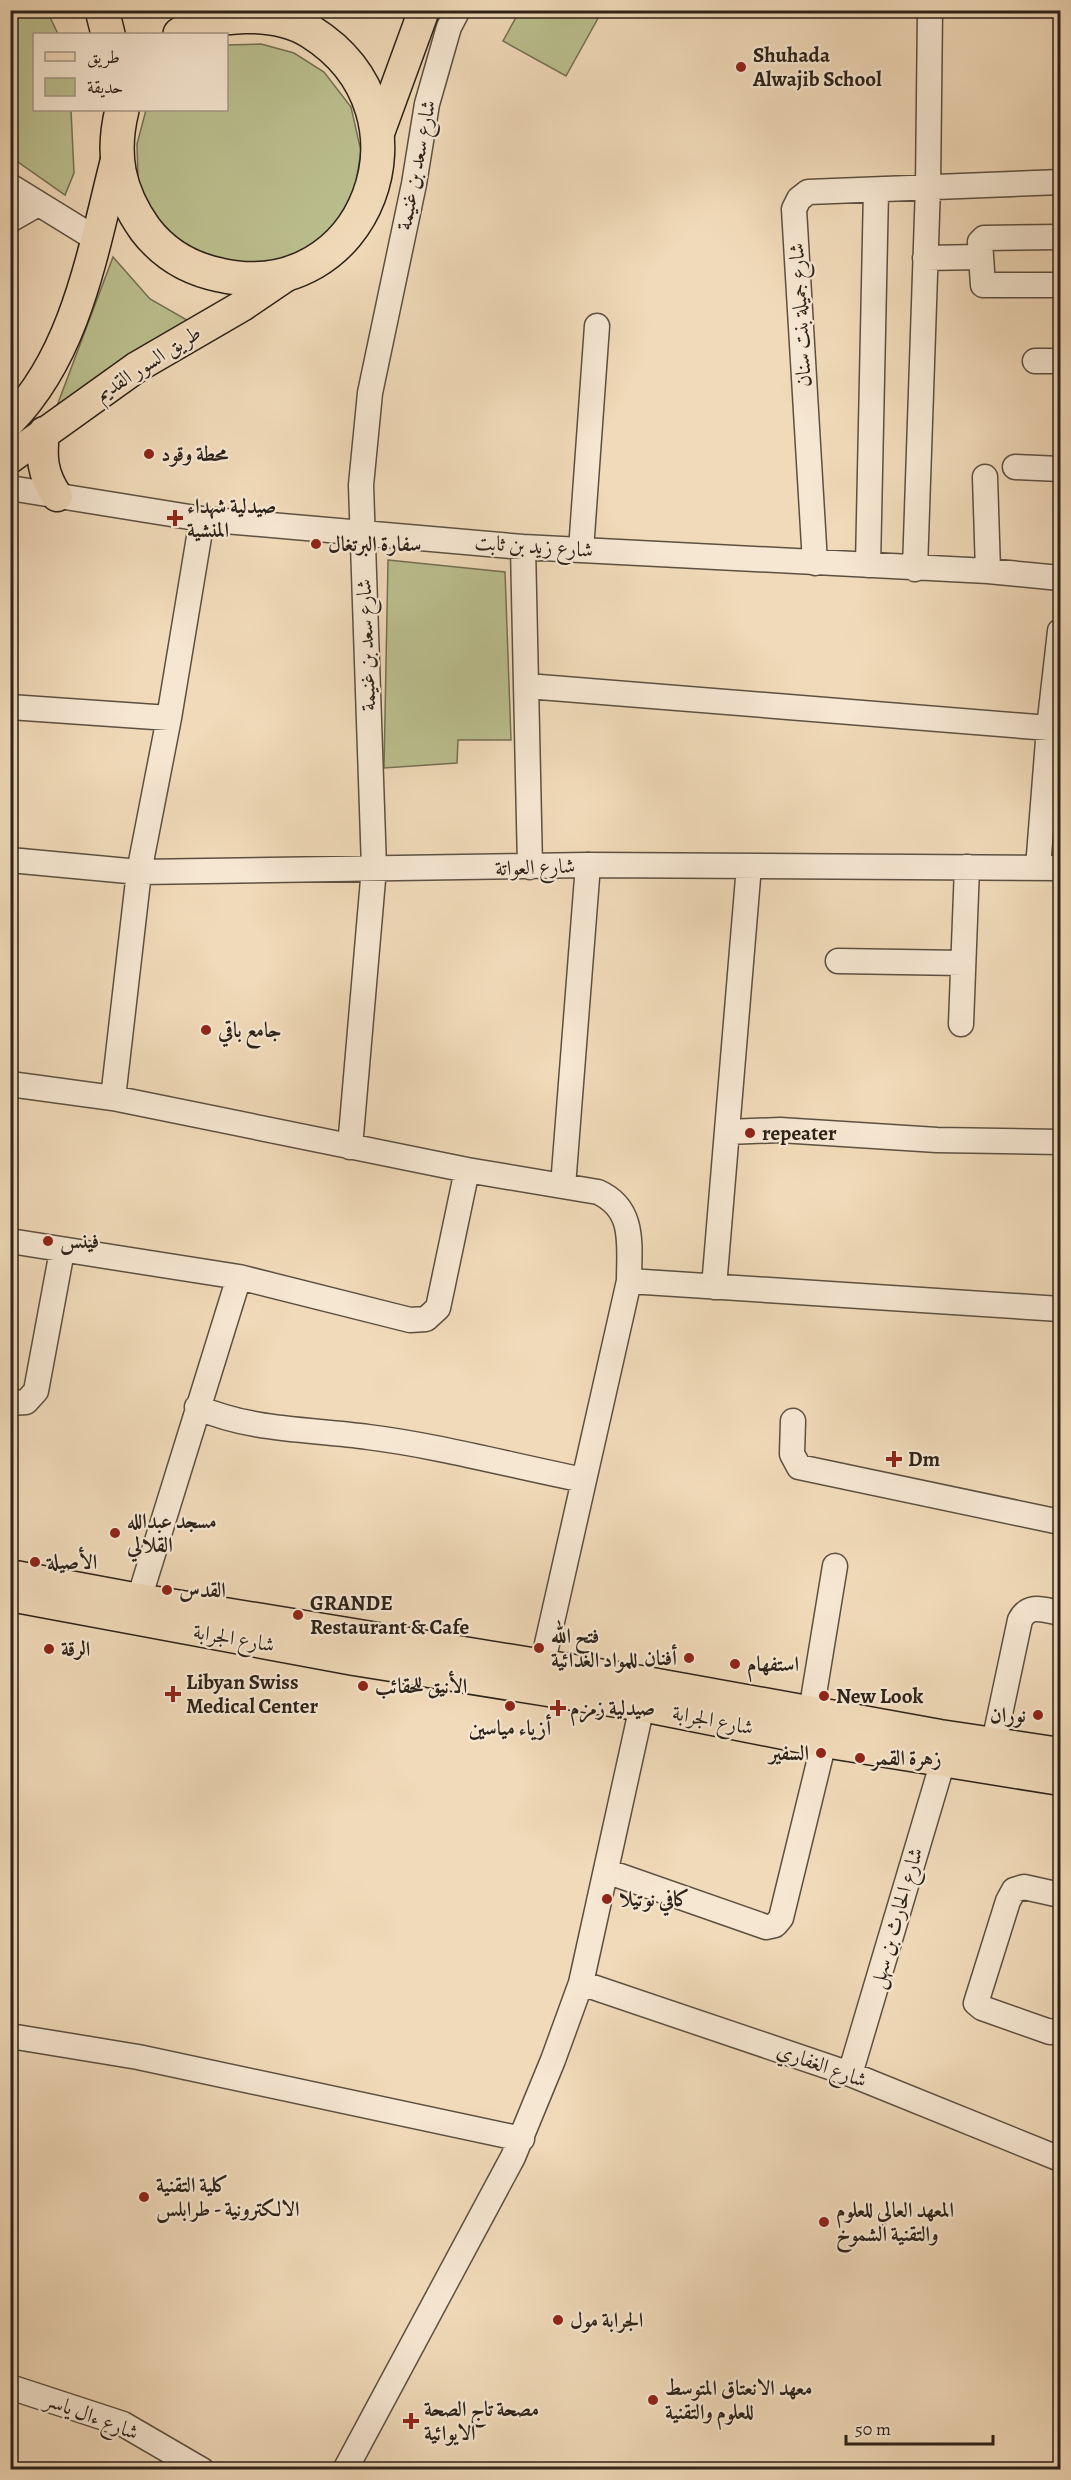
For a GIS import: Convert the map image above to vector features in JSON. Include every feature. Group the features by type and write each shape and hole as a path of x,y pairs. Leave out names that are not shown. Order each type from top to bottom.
{"highway":[{"path":"102,10 108,33"},
{"path":"122,111 116,132 116,160 129,206 156,244 196,270 242,280 289,274 328,253 358,220 376,178 379,133 367,92 341,54 309,30 276,14 224,14 182,33"}],"main road":[{"path":"379,133 424,10"},
{"path":"10,421 44,380 63,344 96,239 116,160"},
{"name":"طريق السور القديم","path":"10,458 137,368 242,306 289,274"},
{"path":"44,432 42,466 46,480 57,495"},
{"name":"شارع الجرابة","path":"10,1575 139,1599 542,1666 684,1702 824,1742 1060,1780"},
{"name":"شارع الجرابة","path":"10,1596 354,1660 642,1706 684,1702 811,1712 1060,1753"}],"street":[{"name":"شارع سعد بن غنيمة","path":"350,1147 374,868 361,485 370,393 414,184 427,104 449,27 458,10"},
{"path":"915,569 928,186 930,10"},
{"name":"شارع جميلة بنت سنان","path":"815,563 794,209 799,199 808,192 1060,182"},
{"path":"10,186 96,239"},
{"path":"868,565 876,191"},
{"path":"10,220 38,204"},
{"path":"1060,237 984,238 980,242 981,283 985,286 1060,285"},
{"path":"925,258 980,257"},
{"path":"581,550 597,326"},
{"path":"1035,361 1060,361"},
{"path":"1015,467 1060,470"},
{"path":"985,477 988,572"},
{"name":"شارع زيد بن ثابت","path":"10,488 202,519 523,547 868,565 1060,578"},
{"path":"112,1098 139,872 169,718 202,519"},
{"path":"523,547 530,867"},
{"path":"1049,868 1048,728 1060,631"},
{"path":"527,686 1048,728"},
{"path":"10,707 169,718"},
{"name":"شارع العواتة","path":"10,860 139,872 588,865 1049,868"},
{"path":"563,1186 588,865"},
{"path":"714,1287 749,866"},
{"path":"961,1024 968,867"},
{"path":"838,961 963,963"},
{"path":"10,1084 112,1098 467,1170 598,1192 611,1198 623,1211 629,1239 629,1281 542,1666"},
{"path":"727,1132 780,1130 937,1140 1060,1142"},
{"path":"10,1241 62,1251 239,1277 410,1320 426,1319 438,1308 467,1170"},
{"path":"10,1403 26,1402 36,1391 62,1251"},
{"path":"139,1599 239,1277"},
{"path":"629,1281 1060,1309"},
{"path":"197,1407 224,1419 268,1427 369,1437 584,1480"},
{"path":"793,1421 792,1454 799,1467 1060,1522"},
{"path":"811,1712 835,1566"},
{"path":"994,1742 1020,1620 1025,1611 1033,1608 1060,1613"},
{"path":"345,2469 522,2139 580,1983 642,1706"},
{"path":"606,1871 766,1927 775,1925 781,1918 824,1742"},
{"name":"شارع الحارث بن سهل","path":"850,2074 942,1761"},
{"path":"1060,1895 1024,1887 1014,1890 1008,1901 976,2003 982,2008 1050,2032 1060,2030"},
{"name":"شارع الغفاري","path":"580,1983 850,2074 1060,2159"},
{"path":"10,2036 138,2057 522,2139"},
{"name":"شارع ءال ياسر","path":"10,2387 123,2424 171,2461 202,2469"}],"green space":[{"path":"11,10 47,11 58,33 33,33 33,111 71,111 74,173 65,195 11,157"},
{"path":"520,10 602,11 566,76 503,41"},
{"path":"261,44 294,53 324,72 351,107 361,151 354,195 331,233 303,254 270,267 201,258 172,238 151,211 138,179 137,144 146,111 228,111 228,45"},
{"path":"113,257 150,299 187,320 55,411"},
{"path":"388,560 505,572 511,740 458,740 457,763 384,768"}],"place":[{"name":"Shuhada Alwajib School","path":"741,67"},
{"name":"محطة وقود","path":"149,454"},
{"name":"صيدلية شهداء المنشية","path":"175,518"},
{"name":"سفارة البرتغال","path":"316,544"},
{"name":"جامع باقي","path":"206,1030"},
{"name":"repeater","path":"750,1133"},
{"name":"فينس","path":"48,1241"},
{"name":"Dm","path":"894,1459"},
{"name":"مسجد عبدالله القلالي","path":"115,1533"},
{"name":"الأصيلة","path":"35,1562"},
{"name":"القدس","path":"167,1590"},
{"name":"GRANDE Restaurant & Cafe","path":"298,1615"},
{"name":"فتح الله للمواد الغدائية","path":"539,1648"},
{"name":"الرقة","path":"49,1649"},
{"name":"أفنان","path":"689,1658"},
{"name":"استفهام","path":"735,1664"},
{"name":"الأنيق للحقائب","path":"363,1686"},
{"name":"Libyan Swiss Medical Center","path":"173,1694"},
{"name":"New Look","path":"824,1696"},
{"name":"أزياء مياسين","path":"510,1706"},
{"name":"صيدلية زمزم","path":"558,1708"},
{"name":"نوران","path":"1038,1715"},
{"name":"السفير","path":"821,1753"},
{"name":"زهرة القمر","path":"860,1758"},
{"name":"كافي نوتيلا","path":"607,1899"},
{"name":"كلية التقنية الالكترونية - طرابلس","path":"144,2197"},
{"name":"المعهد العالي للعلوم والتقنية الشموخ","path":"824,2222"},
{"name":"الجرابة مول","path":"558,2320"},
{"name":"معهد الانعتاق المتوسط للعلوم والتقنية","path":"653,2400"},
{"name":"مصحة تاج الصحة الايوائية","path":"411,2421"}]}
